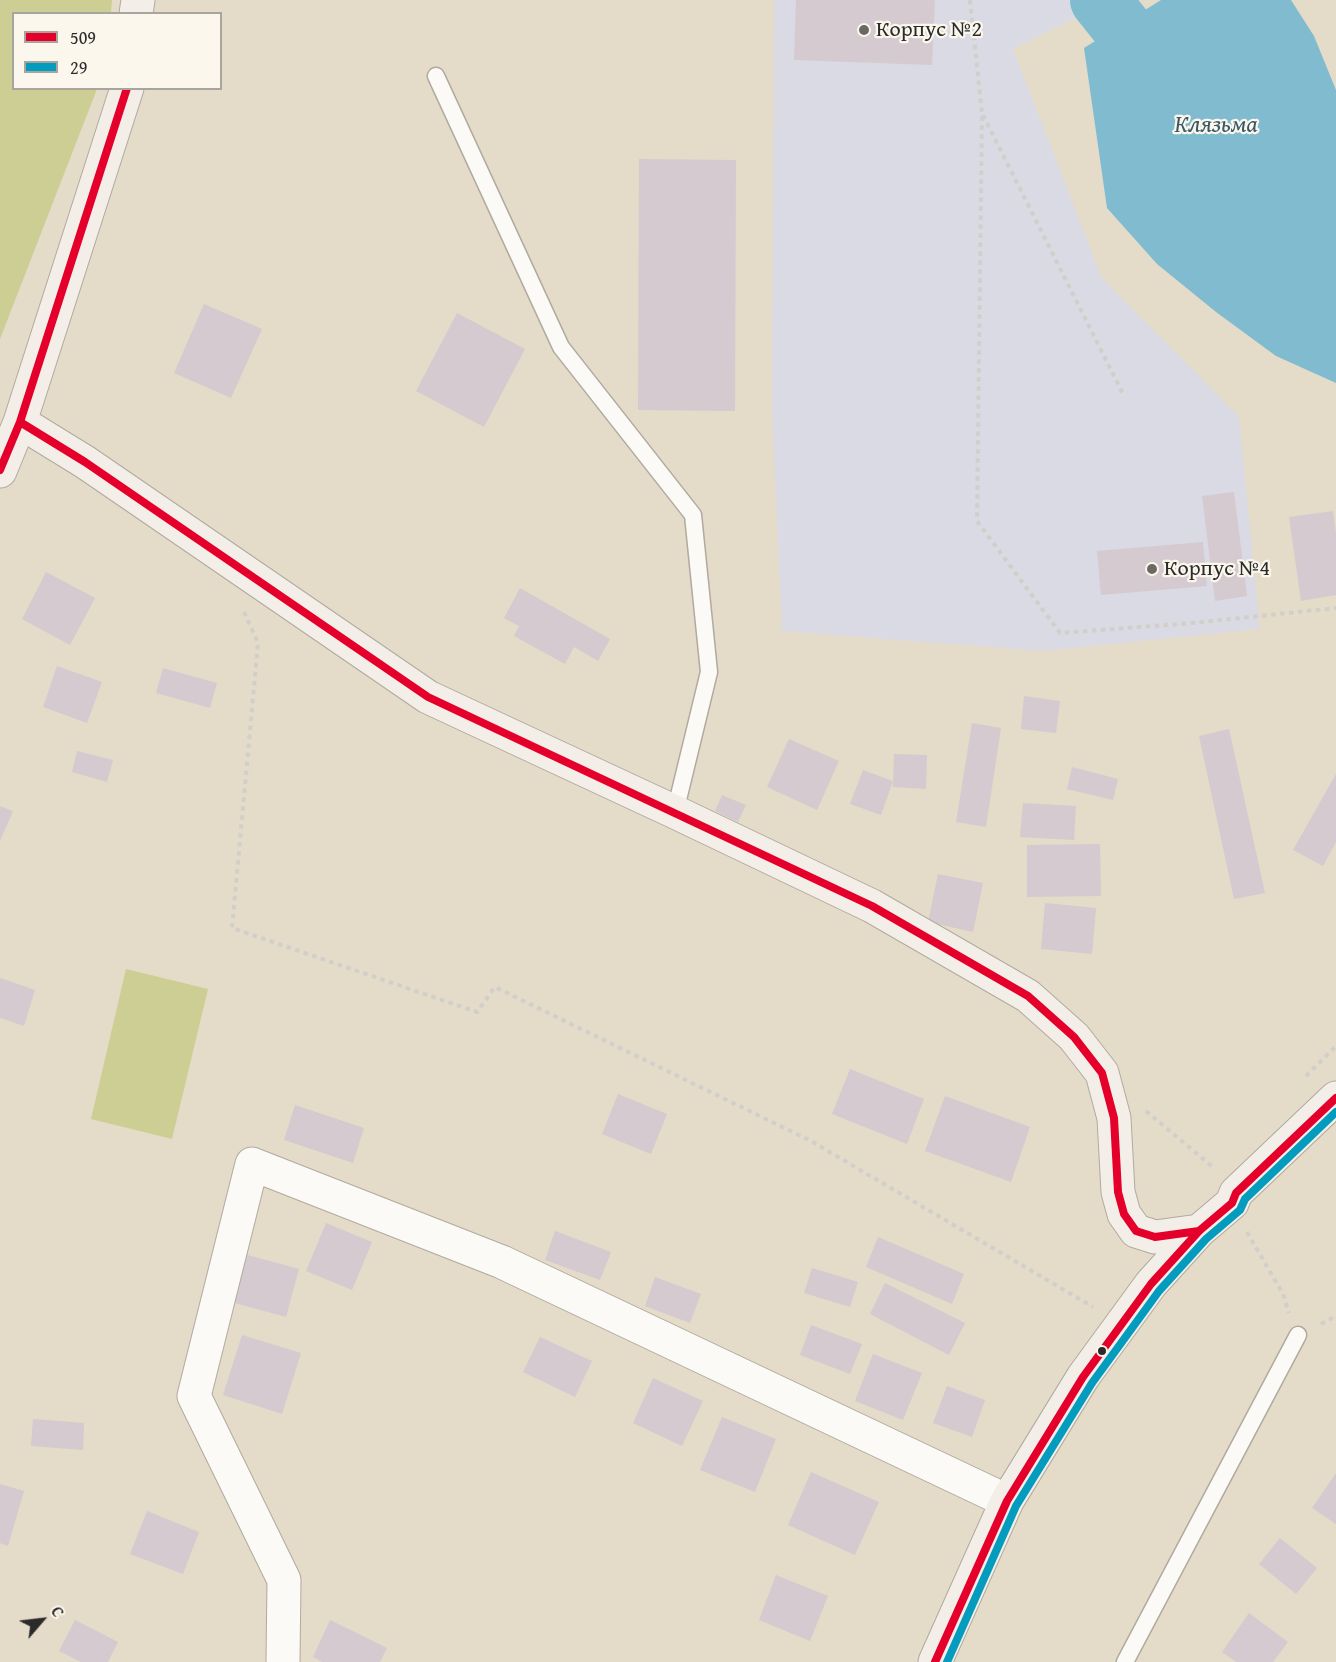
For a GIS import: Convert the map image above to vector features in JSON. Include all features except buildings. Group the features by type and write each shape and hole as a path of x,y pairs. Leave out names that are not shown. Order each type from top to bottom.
{"main road":[{"path":"0,471 20,422 126,90"},
{"path":"20,422 86,462 428,697 872,906 1028,996 1074,1037 1102,1073 1114,1118 1118,1192 1124,1214 1136,1231 1155,1237 1199,1231"},
{"path":"935,1662 1007,1501 1083,1377 1151,1284 1199,1231 1232,1203 1236,1193 1334,1099"}],"street":[{"path":"283,1662 284,1580 194,1396 252,1164 502,1262 1007,1501"}],"lane":[{"path":"436,76 561,347 693,515 709,672 675,812"},
{"path":"1125,1662 1298,1335"}],"path":[{"path":"970,0 982,113 977,521 1060,633 1192,623 1336,608"},
{"path":"982,113 1124,396"},
{"path":"244,612 258,643 232,928 477,1012 495,987 811,1141 1122,1324"},
{"path":"1311,1071 1336,1046"},
{"path":"1146,1110 1216,1170"},
{"path":"1232,1203 1282,1294 1298,1335 1336,1316"}],"shaded area":[{"path":"774,0 1111,0 1013,49 1102,278 1239,417 1260,629 1043,651 782,631 772,411"}],"green space":[{"path":"0,0 112,0 111,12 12,12 12,90 97,90 0,339"},
{"path":"126,969 208,989 172,1139 91,1119"}],"water":[{"name":"Клязьма","path":"1161,0 1291,0 1314,36 1336,90 1336,383 1276,356 1216,312 1157,264 1107,208 1084,48"}],"waterway":[{"name":"Клязьма","path":"1100,0 1171,89"}],"transit line":[{"name":"509","path":"0,470 20,422 126,90"},
{"name":"509","path":"20,422 85,462 428,697 872,906 1028,996 1074,1037 1102,1073 1114,1118 1118,1192 1124,1214 1136,1231 1155,1237 1199,1231"},
{"name":"509","path":"935,1662 1007,1501 1083,1377 1151,1284 1199,1231 1232,1203 1236,1193 1336,1098"},
{"name":"29","path":"947,1662 1016,1506 1092,1383 1159,1291 1206,1239 1240,1210 1245,1199 1336,1112"}],"place":[{"name":"Корпус №2","path":"864,30"},
{"name":"Корпус №4","path":"1152,569"}]}
